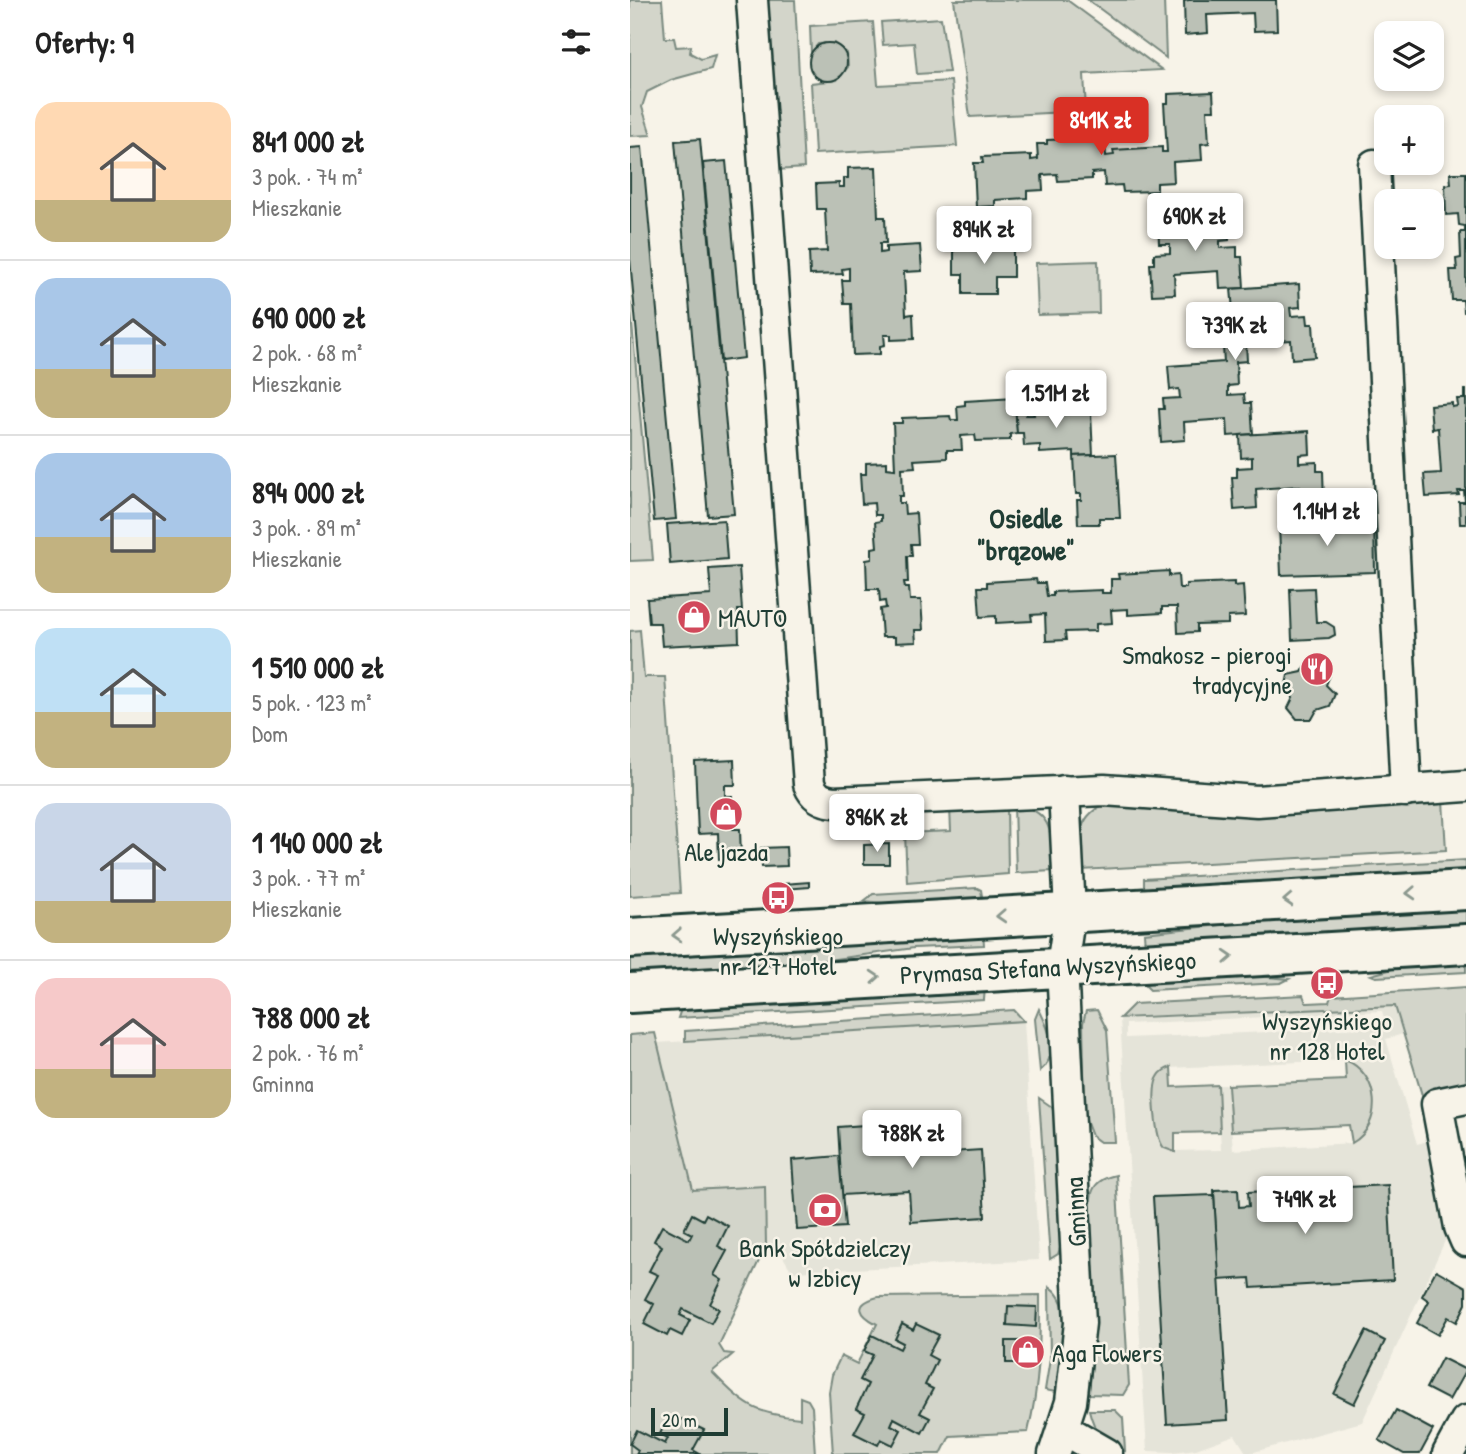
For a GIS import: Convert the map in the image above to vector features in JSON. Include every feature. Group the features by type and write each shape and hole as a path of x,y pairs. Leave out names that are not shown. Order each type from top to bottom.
{"main road":[{"name":"Prymasa Stefana Wyszyńskiego","path":"630,938 1466,890"},
{"name":"Prymasa Stefana Wyszyńskiego","path":"630,993 1466,944"}],"street":[{"path":"752,0 808,770 812,792 818,798 835,802 1128,790 1257,801 1466,786"},
{"path":"1375,175 1406,790"},
{"name":"Gminna","path":"1059,1441 1075,1377 1080,1324 1062,966 1070,912 1063,791"},
{"path":"1466,1098 1437,1104 1460,1227 1466,1241"},
{"path":"1448,1454 1466,1422"},
{"path":"1059,1441 1104,1453"}],"shaded area":[{"path":"630,0 662,0 665,38 674,38 676,47 691,46 690,53 701,59 715,55 711,69 671,80 647,92 642,107 651,135 630,136"},
{"path":"762,0 795,0 804,168 777,170"},
{"path":"954,0 1067,0 1162,70 1084,74 1086,111 970,117"},
{"path":"1088,0 1164,0 1166,58"},
{"path":"941,18 949,72 917,74 914,43 883,45 881,22"},
{"path":"873,22 878,85 951,81 957,146 815,154 811,83 837,80 848,67 847,53 834,43 818,44 811,53 810,26"},
{"path":"1098,261 1099,313 1038,315 1036,263"},
{"path":"630,301 653,560 630,561"},
{"path":"640,630 644,677 665,677 680,893 630,896 630,631"},
{"path":"1443,801 1446,850 1081,870 1080,840 1084,823 1089,815 1107,803"},
{"path":"1007,805 1008,874 907,882 905,833 951,831 950,807"},
{"path":"1014,805 1028,808 1044,819 1051,837 1053,871 1016,873"},
{"path":"1466,860 1466,877 1144,896 1144,879"},
{"path":"977,888 981,890 983,902 910,906 864,901 873,894"},
{"path":"1466,904 1466,929 1145,947 1144,933 1373,909"},
{"path":"983,931 984,945 914,948 756,970 630,980 630,952"},
{"path":"1466,958 1466,972 1376,977 1371,975 1425,960"},
{"path":"1217,972 1289,979 1281,983 1150,990 1146,986 1145,976"},
{"path":"985,987 984,1000 678,1018 688,1004"},
{"path":"1466,987 1466,1087 1422,1095 1395,1006 1120,1018 1134,1004 1303,995 1306,1003 1329,1002 1331,996"},
{"path":"1396,1006 1436,1139 1449,1232 1362,1422 1247,1454 1235,1435 1196,1449 1147,1451 1120,1019","holes":["1382,1011 1386,1027 1126,1038 1126,1024","1403,1034 1434,1139 1417,1144 1386,1039","1345,1060 1364,1073 1374,1108 1363,1134 1352,1143 1233,1150 1228,1085 1218,1085 1221,1150 1172,1151 1164,1148 1158,1140 1157,1077 1168,1068"]},
{"path":"1039,1009 1051,1042 1050,1057 1040,1071 1035,1019"},
{"path":"1014,1010 1024,1021 685,1041 685,1031"},
{"path":"1097,1010 1107,1030 1115,1142 1100,1142 1092,1136 1085,1118 1083,1023 1086,1011"},
{"path":"1024,1021 1039,1260 792,1272 776,1245 766,1246 765,1186 693,1191 656,1043"},
{"path":"655,1033 693,1190 765,1186 766,1246 719,1345 724,1353 733,1354 712,1372 742,1400 771,1414 800,1418 800,1397 808,1400 812,1407 815,1454 630,1454 630,1035"},
{"path":"1345,1060 1365,1076 1374,1100 1369,1124 1362,1135 1352,1143 1349,1125 1231,1131 1228,1085 1346,1080"},
{"path":"1171,1067 1172,1087 1218,1085 1220,1132 1175,1133 1175,1152 1164,1148 1161,1143 1154,1102 1158,1077"},
{"path":"1039,1098 1052,1107 1055,1117 1061,1245 1058,1254 1050,1259"},
{"path":"1116,1175 1129,1385 1123,1395 1089,1394 1095,1308 1089,1229 1090,1203 1098,1183"},
{"path":"1049,1287 1058,1295 1065,1320 1064,1351 1056,1392 1045,1390 1050,1359"},
{"path":"1040,1295 1037,1380 1028,1432 950,1436 941,1454 833,1454 829,1392 832,1375 841,1356 857,1364 877,1324 861,1310 864,1303 878,1297"},
{"path":"1089,1410 1115,1410 1123,1418 1125,1451 1111,1445 1101,1436"}],"building":[{"path":"1276,0 1277,30 1254,31 1253,13 1207,15 1208,33 1185,35 1184,1"},
{"path":"828,43 842,48 847,62 842,76 828,81 814,76 809,62 814,48"},
{"path":"1213,92 1214,110 1207,110 1209,143 1201,144 1202,160 1173,162 1174,182 1157,183 1157,191 1123,192 1122,185 1105,186 1104,172 1092,173 1092,179 1058,181 1057,174 1042,175 1043,190 1027,191 1027,198 995,200 995,206 976,207 974,163 983,163 982,157 1031,155 1031,160 1038,159 1037,144 1047,144 1047,140 1095,138 1096,142 1105,141 1106,156 1114,155 1113,150 1162,147 1162,152 1167,152 1164,103 1168,103 1168,94"},
{"path":"700,139 734,514 708,516 675,141"},
{"path":"642,147 676,519 654,521 630,259 630,148"},
{"path":"726,161 744,358 721,361 703,163"},
{"path":"876,167 878,217 885,217 886,243 880,243 880,253 886,252 886,247 920,245 922,271 904,272 906,315 913,314 914,339 891,340 891,335 884,335 885,345 880,346 880,354 853,355 851,304 844,304 842,280 849,280 849,268 842,269 843,274 810,275 809,252 827,251 825,209 817,209 816,184 839,183 839,187 844,187 848,168"},
{"path":"1450,173 1466,173 1466,312 1463,300 1452,300 1450,270 1457,270 1456,259 1461,258 1460,232 1465,232 1465,226 1459,225 1458,214 1446,215 1445,185 1451,184"},
{"path":"1228,216 1229,240 1220,241 1220,248 1237,247 1237,257 1242,257 1244,288 1220,289 1219,271 1174,274 1175,294 1152,295 1150,264 1154,264 1154,254 1170,253 1170,244 1159,244 1158,219"},
{"path":"987,242 1013,242 1013,277 995,277 995,294 963,294 963,274 954,274 954,248 987,248"},
{"path":"1299,284 1300,307 1290,308 1291,316 1307,315 1308,324 1313,324 1315,357 1292,359 1291,340 1246,343 1247,361 1236,362 1237,385 1228,386 1228,395 1244,394 1245,403 1251,403 1253,434 1228,436 1227,419 1184,422 1185,440 1161,442 1159,409 1164,409 1163,399 1180,398 1179,389 1170,390 1168,366 1224,362 1222,331 1227,330 1227,321 1244,320 1243,309 1233,310 1231,289"},
{"path":"1464,390 1466,524 1460,524 1459,502 1465,502 1464,491 1458,491 1459,495 1426,497 1424,474 1441,473 1438,428 1432,429 1430,405 1452,403 1452,407 1458,406 1457,399 1464,399"},
{"path":"1015,398 1017,433 1010,434 1010,440 976,441 975,435 961,436 962,450 947,450 947,458 914,460 915,467 902,468 903,496 899,496 899,503 904,503 905,514 916,513 918,544 911,544 912,556 907,556 908,582 904,582 905,588 909,588 910,600 921,600 923,630 915,630 916,642 895,643 895,637 882,637 880,609 886,608 885,601 880,602 879,589 867,589 866,560 872,559 872,548 877,547 875,522 881,521 881,515 875,515 874,503 862,504 860,474 866,474 866,463 887,462 887,468 895,469 893,423 902,423 902,418 950,416 951,420 958,420 957,406 965,405 965,401"},
{"path":"1025,401 1026,415 1034,415 1033,411 1081,409 1081,413 1091,413 1093,455 1074,456 1074,451 1040,453 1040,445 1024,446 1023,433 1017,433 1015,402"},
{"path":"1309,431 1310,454 1299,455 1299,463 1317,462 1317,471 1323,471 1324,504 1301,505 1300,486 1256,489 1257,508 1234,510 1232,477 1237,477 1237,468 1252,467 1252,457 1241,458 1240,435"},
{"path":"1116,454 1120,518 1099,518 1099,524 1078,524 1077,500 1081,500 1081,494 1076,494 1074,456"},
{"path":"724,520 727,559 670,564 667,524"},
{"path":"1374,521 1375,572 1281,575 1279,524"},
{"path":"739,567 742,610 738,610 739,642 662,646 660,623 649,623 647,599 711,595 709,569"},
{"path":"1169,571 1169,576 1178,575 1179,588 1186,588 1186,584 1234,582 1234,586 1243,585 1245,616 1228,617 1228,624 1197,625 1197,632 1178,633 1177,607 1162,607 1162,613 1128,615 1128,609 1111,610 1112,623 1096,624 1096,631 1065,632 1066,640 1046,641 1045,614 1031,615 1032,621 996,623 996,616 980,617 978,587 987,587 987,582 1036,579 1037,583 1045,583 1047,596 1053,596 1053,592 1102,590 1102,593 1111,593 1111,579 1119,579 1118,574"},
{"path":"1314,588 1316,622 1326,622 1334,627 1335,635 1329,638 1292,640 1290,589"},
{"path":"1308,662 1321,662 1330,675 1326,685 1335,694 1330,706 1317,710 1312,719 1297,719 1288,708 1293,698 1285,690 1288,675 1302,672"},
{"path":"734,760 735,785 725,785 725,796 732,796 733,829 740,829 741,858 719,859 718,833 698,834 695,762"},
{"path":"889,844 889,864 864,864 864,845"},
{"path":"786,847 787,866 762,867 761,848"},
{"path":"809,882 809,887 784,889 783,884"},
{"path":"933,1120 935,1153 981,1150 985,1217 911,1222 909,1191 842,1195 838,1127"},
{"path":"839,1156 845,1227 797,1230 792,1160"},
{"path":"1388,1185 1393,1280 1251,1288 1250,1278 1218,1280 1214,1190 1238,1189 1239,1207 1249,1206 1248,1192"},
{"path":"1214,1195 1228,1420 1167,1424 1153,1197"},
{"path":"692,1214 703,1220 706,1214 728,1226 718,1246 727,1251 714,1275 722,1280 710,1304 719,1309 711,1323 683,1309 680,1315 690,1320 682,1336 670,1330 667,1336 644,1324 654,1304 645,1299 658,1275 649,1271 662,1246 654,1241 662,1226 689,1240 692,1234 684,1230"},
{"path":"1436,1270 1466,1287 1466,1304 1457,1322 1448,1317 1438,1335 1417,1323 1429,1301 1422,1296"},
{"path":"1008,1306 1037,1307 1036,1327 1007,1325"},
{"path":"902,1324 913,1330 916,1324 939,1335 928,1355 937,1360 925,1385 933,1389 920,1413 930,1418 922,1433 894,1418 891,1425 901,1430 893,1445 881,1439 878,1445 854,1433 865,1413 856,1409 868,1384 860,1380 873,1355 864,1351 872,1335 900,1349 903,1343 895,1339"},
{"path":"1366,1331 1385,1341 1354,1404 1334,1394"},
{"path":"1006,1341 1036,1341 1036,1363 1006,1363"},
{"path":"1442,1358 1466,1370 1449,1400 1426,1388"},
{"path":"1396,1410 1433,1430 1420,1454 1404,1454 1379,1440"},
{"path":"667,1419 678,1424 681,1419 704,1430 693,1450 700,1454 636,1454 638,1450 630,1444 637,1430 665,1444 668,1438 660,1434"}],"place":[{"name":"MAUTO","path":"694,617"},
{"name":"Smakosz - pierogi tradycyjne","path":"1317,669"},
{"name":"Ale jazda","path":"726,814"},
{"name":"Wyszyńskiego nr 127 Hotel","path":"778,898"},
{"name":"Wyszyńskiego nr 128 Hotel","path":"1327,983"},
{"name":"Bank Spółdzielczy w Izbicy","path":"825,1210"},
{"name":"Aga Flowers","path":"1028,1352"}],"district":[{"name":"Osiedle \"brązowe\"","path":"1026,534"}]}
